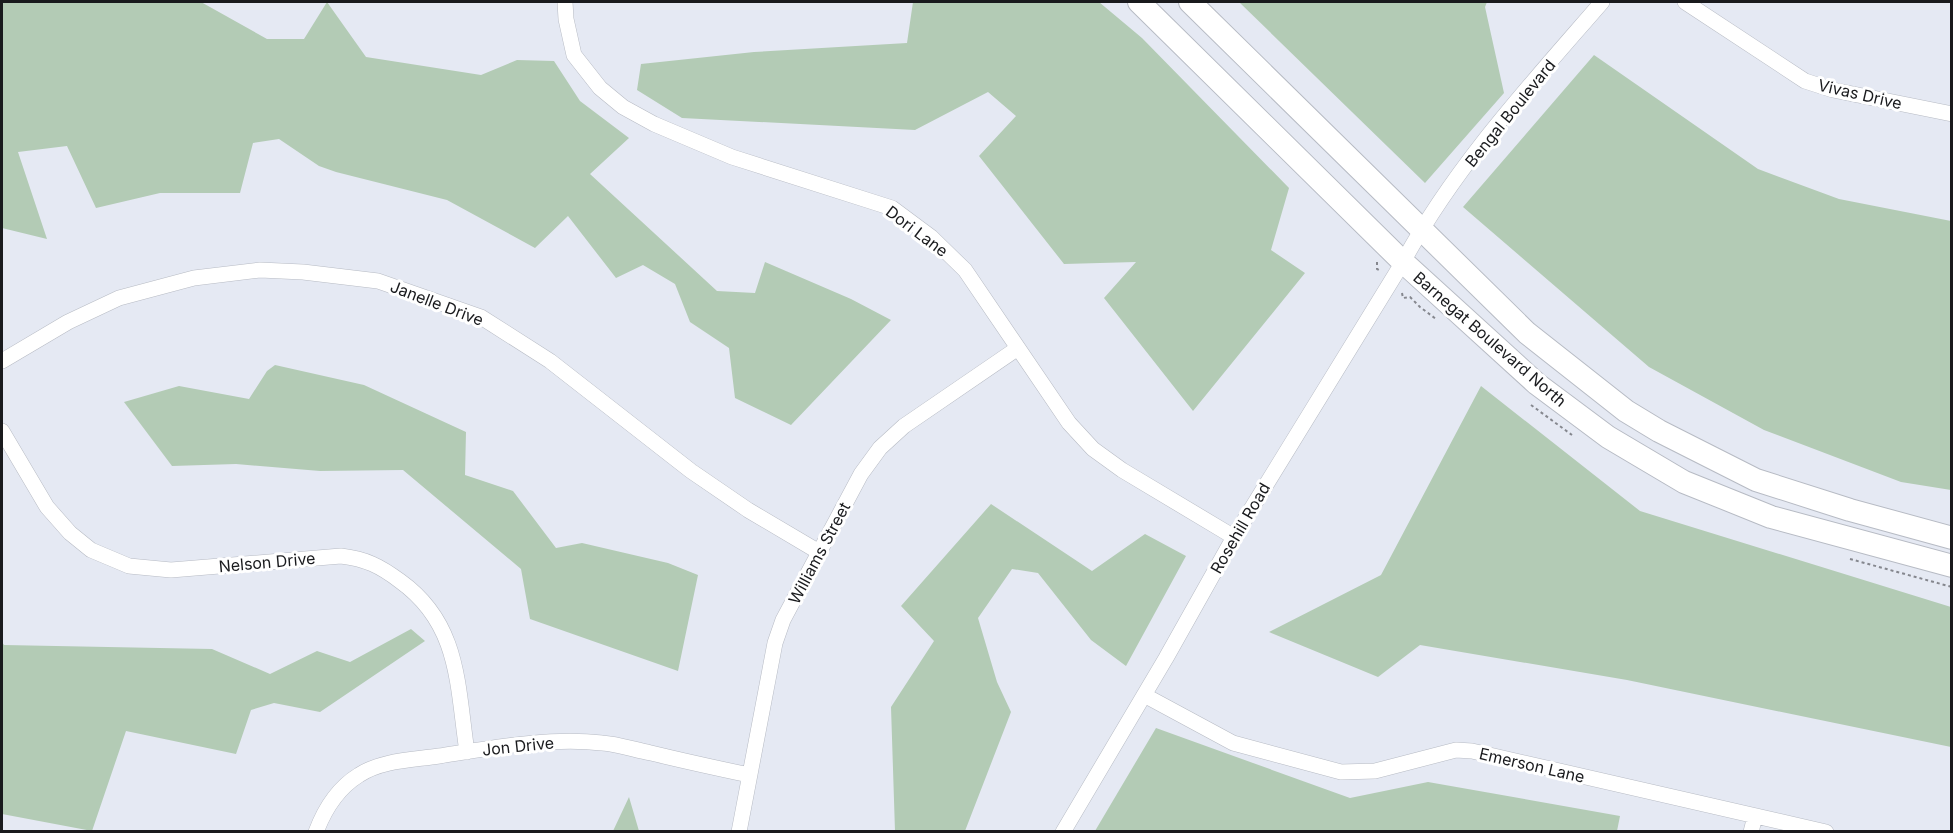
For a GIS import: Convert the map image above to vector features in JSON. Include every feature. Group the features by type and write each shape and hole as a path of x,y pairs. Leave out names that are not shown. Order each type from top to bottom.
{"street":[{"name":"Dori Lane","path":"565,2 566,19 574,55 600,88 623,107 654,124 732,157 892,208 931,237 966,270 1069,423 1093,449 1122,470 1234,537"},
{"name":"Barnegat Boulevard North","path":"1139,2 1403,262 1537,384 1608,438 1684,482 1771,516 1952,566"},
{"name":"Barnegat Boulevard North","path":"1190,2 1527,333 1626,411 1659,431 1756,480 1850,510 1952,538"},
{"name":"Bengal Boulevard","path":"1422,228 1502,117 1602,2"},
{"name":"Vivas Drive","path":"1684,2 1805,81 1833,90 1952,114"},
{"name":"Rosehill Road","path":"1063,831 1234,537 1422,228"},
{"name":"Janelle Drive","path":"2,361 68,322 119,298 194,278 260,270 303,272 378,281 481,317 550,361 691,471 748,510 819,552"},
{"name":"Williams Street","path":"739,831 775,643 783,620 861,474 880,448 904,426 1018,348"},
{"name":"Nelson Drive","path":"2,431 47,507 62,524 91,550 118,562 129,566 171,570 341,556 362,558 397,578 416,592 432,611 444,632 452,654 467,752"},
{"name":"Emerson Lane","path":"1144,695 1233,743 1341,772 1375,771 1456,750 1472,751 1826,831"},
{"name":"Jon Drive","path":"316,831 322,815 332,800 360,774 395,762 467,752 558,741 603,743 749,775"},
{"path":"1751,831 1755,816"}],"path":[{"path":"1402,291 1403,298 1410,297 1420,307"}],"green space":[{"path":"2,2 201,2 267,39 304,39 327,2 366,57 481,75 517,60 554,61 580,101 629,138 590,174 717,291 755,293 765,262 851,299 891,320 791,425 735,398 729,348 690,322 675,284 643,265 616,278 568,216 535,248 447,200 319,166 279,139 253,143 240,193 160,193 96,208 67,146 18,152 47,239 2,228"},
{"path":"913,2 1099,2 1142,38 1289,188 1271,250 1305,273 1193,411 1104,298 1136,262 1064,264 979,156 1016,116 988,92 915,130 682,118 637,90 641,64 754,52 907,43"},
{"path":"1239,2 1487,2 1485,7 1504,93 1425,183"},
{"path":"1594,55 1758,169 1839,199 1951,221 1951,490 1901,482 1764,430 1649,367 1463,207"},
{"path":"275,365 364,385 466,432 465,475 513,491 556,548 582,543 668,563 698,575 678,671 530,619 521,569 403,470 320,471 236,464 172,466 124,402 179,386 249,399 267,371"},
{"path":"1481,386 1640,511 1951,607 1951,747 1627,680 1420,645 1378,677 1269,632 1381,575"},
{"path":"991,504 1092,571 1145,534 1186,556 1126,666 1091,640 1038,573 1012,569 978,618 997,682 1011,712 965,831 895,831 891,707 934,641 901,606"},
{"path":"411,629 425,641 320,712 274,703 251,710 236,754 126,731 92,831 2,814 2,642 4,645 212,649 270,674 317,651 350,662"},
{"path":"1156,728 1350,798 1428,782 1620,816 1617,831 1095,831"},
{"path":"629,797 639,831 613,831"}]}
